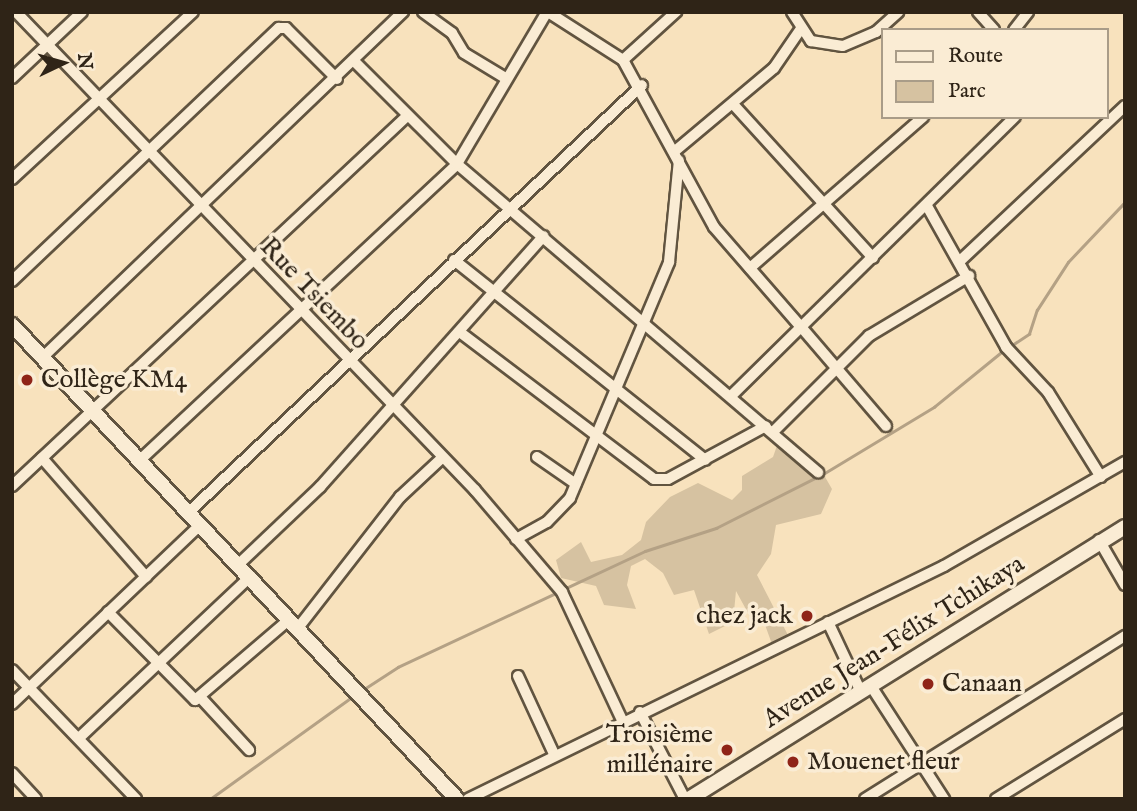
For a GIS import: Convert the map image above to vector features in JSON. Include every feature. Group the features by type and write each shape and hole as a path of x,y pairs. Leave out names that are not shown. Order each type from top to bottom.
{"street":[{"name":"Rue Tsiembo","path":"16,12 97,101 201,206 516,539 574,611 622,720"},
{"path":"12,78 82,12"},
{"path":"12,179 193,12"},
{"path":"43,357 355,62 403,12"},
{"path":"423,12 452,33 464,53 507,79"},
{"path":"139,460 457,164 547,12 623,60 642,85 714,227 886,426"},
{"path":"623,60 676,12"},
{"path":"792,12 800,30 811,41 842,46 876,32 898,12"},
{"path":"978,12 992,28"},
{"path":"1016,28 1028,12"},
{"path":"12,281 279,28 286,28 337,79"},
{"path":"516,539 561,510 576,484 617,388 673,245 677,156 785,56 800,30"},
{"path":"355,62 406,117 457,164 732,395 818,472"},
{"path":"190,511 510,206 642,85"},
{"path":"733,104 873,258"},
{"path":"961,260 1125,106"},
{"path":"12,486 96,410 250,260 406,117"},
{"path":"750,268 921,119"},
{"path":"732,395 1013,119"},
{"path":"927,206 961,260 1006,346 1055,402 1101,477"},
{"path":"239,564 393,408 544,236"},
{"path":"454,260 705,460"},
{"path":"461,333 596,436 661,481 769,429 837,370 869,336 969,276"},
{"path":"12,325 96,410 139,460 251,576 457,799"},
{"path":"537,457 576,484"},
{"path":"42,458 146,577"},
{"path":"108,612 189,699 201,698 294,624 400,497 442,458"},
{"path":"468,799 622,720 973,551 1125,462"},
{"path":"12,704 201,524"},
{"name":"Avenue Jean-Félix Tchikaya","path":"687,799 866,689 1099,540 1125,527"},
{"path":"1099,540 1125,585"},
{"path":"79,738 155,663 251,576"},
{"path":"828,622 866,689 944,799"},
{"path":"865,799 1125,636"},
{"path":"12,670 136,799"},
{"path":"518,676 554,754"},
{"path":"201,698 249,750"},
{"path":"640,712 687,799"},
{"path":"996,799 1125,719"},
{"path":"12,773 36,799"}],"green space":[{"path":"780,437 821,470 832,489 821,514 776,525 771,554 757,575 790,639 773,647 764,622 754,624 736,591 733,622 709,634 694,590 674,595 663,573 645,559 631,566 627,585 636,609 604,605 596,586 561,578 556,560 581,542 591,562 622,555 641,540 646,522 670,497 698,483 732,500 742,490 742,476 773,457"}],"waterway":[{"path":"1009,347 1029,334 1037,310 1068,262 1125,202"},
{"path":"564,589 645,551 716,528 823,474 934,407 1004,350"},
{"path":"361,691 398,667 558,592"},
{"path":"210,799 352,697"}],"place":[{"name":"Collège KM4","path":"27,380"},
{"name":"chez jack","path":"807,616"},
{"name":"Canaan","path":"928,684"},
{"name":"Troisième millénaire","path":"727,750"},
{"name":"Mouenet fleur","path":"793,762"}]}
